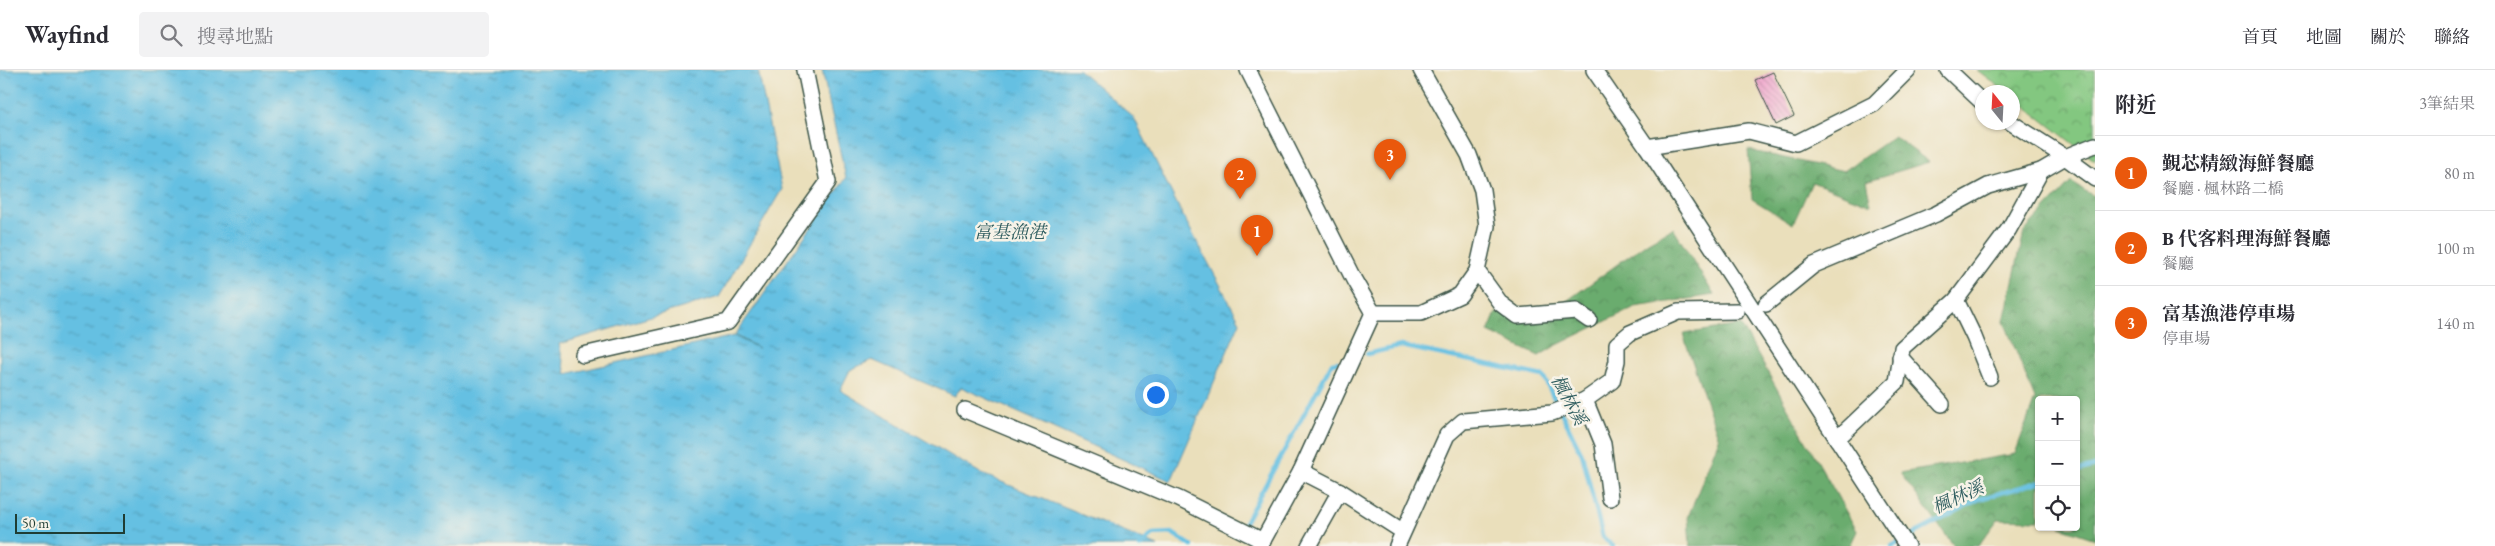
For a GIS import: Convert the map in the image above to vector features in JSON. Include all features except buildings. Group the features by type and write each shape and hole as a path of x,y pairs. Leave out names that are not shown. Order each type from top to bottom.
{"street":[{"path":"584,355 728,322 828,182 805,70"},
{"path":"1248,70 1354,280 1373,313"},
{"path":"1373,313 1421,313 1460,295 1477,271 1487,226 1482,190 1469,155 1421,70"},
{"path":"1594,70 1647,147 1907,546"},
{"path":"1647,147 1749,131 1796,143 1874,104 1908,70"},
{"path":"1948,70 1975,95"},
{"path":"2020,128 2095,179"},
{"path":"1766,304 1814,265 1936,214 1988,186 2040,170 2095,145"},
{"path":"1837,439 1897,382 1902,348 1956,300 2008,229 2040,170"},
{"path":"1477,271 1500,304 1517,316 1576,311 1589,320"},
{"path":"1956,300 1990,377"},
{"path":"1397,546 1402,531 1447,435 1463,421 1552,413 1585,400 1612,381 1617,361 1616,344 1630,333 1678,312 1737,311"},
{"path":"964,410 1179,499 1262,543 1301,471 1373,313"},
{"path":"1900,357 1942,404"},
{"path":"1585,400 1603,444 1610,498"},
{"path":"1301,471 1340,491 1402,531"},
{"path":"1309,546 1340,491"}],"green space":[{"path":"1977,70 2095,70 2095,161 2020,102 2020,85 1997,85"},
{"path":"1894,136 1929,162 1866,181 1871,205 1812,182 1793,224 1752,199 1748,150 1844,171"},
{"path":"2071,182 2095,197 2095,539 2072,531 2080,531 2080,396 2035,396 2035,399 2004,321 2024,232"},
{"path":"1673,228 1714,295 1635,307 1555,346 1539,356 1488,332 1496,313 1557,308 1648,242"},
{"path":"1741,325 1857,531 1850,546 1690,546 1688,517 1719,439 1683,334"},
{"path":"2035,399 2035,520 1998,519 1978,546 1954,546 1900,473 2015,454"}],"water":[{"name":"富基漁港","path":"0,70 758,70 782,189 719,297 559,344 566,374 734,336 758,348 735,335 846,178 822,70 1079,70 1134,118 1181,212 1240,322 1171,481 961,387 955,396 872,360 850,370 840,390 982,474 1158,546 0,546"}],"waterway":[{"name":"楓林溪","path":"1367,354 1401,346 1543,376 1582,454 1603,537 1613,546"},
{"name":"楓林溪","path":"1245,522 1332,363 1337,362"},
{"name":"楓林溪","path":"2080,470 2095,466"},
{"name":"楓林溪","path":"1892,546 1979,499 2035,483"},
{"name":"楓林溪","path":"1140,546 1153,534 1172,533 1192,546"}],"place":[{"name":"富基漁港停車場","path":"1390,180"},
{"name":"B 代客料理海鮮餐廳","path":"1240,199"},
{"name":"覲芯精緻海鮮餐廳","path":"1257,256"}]}
